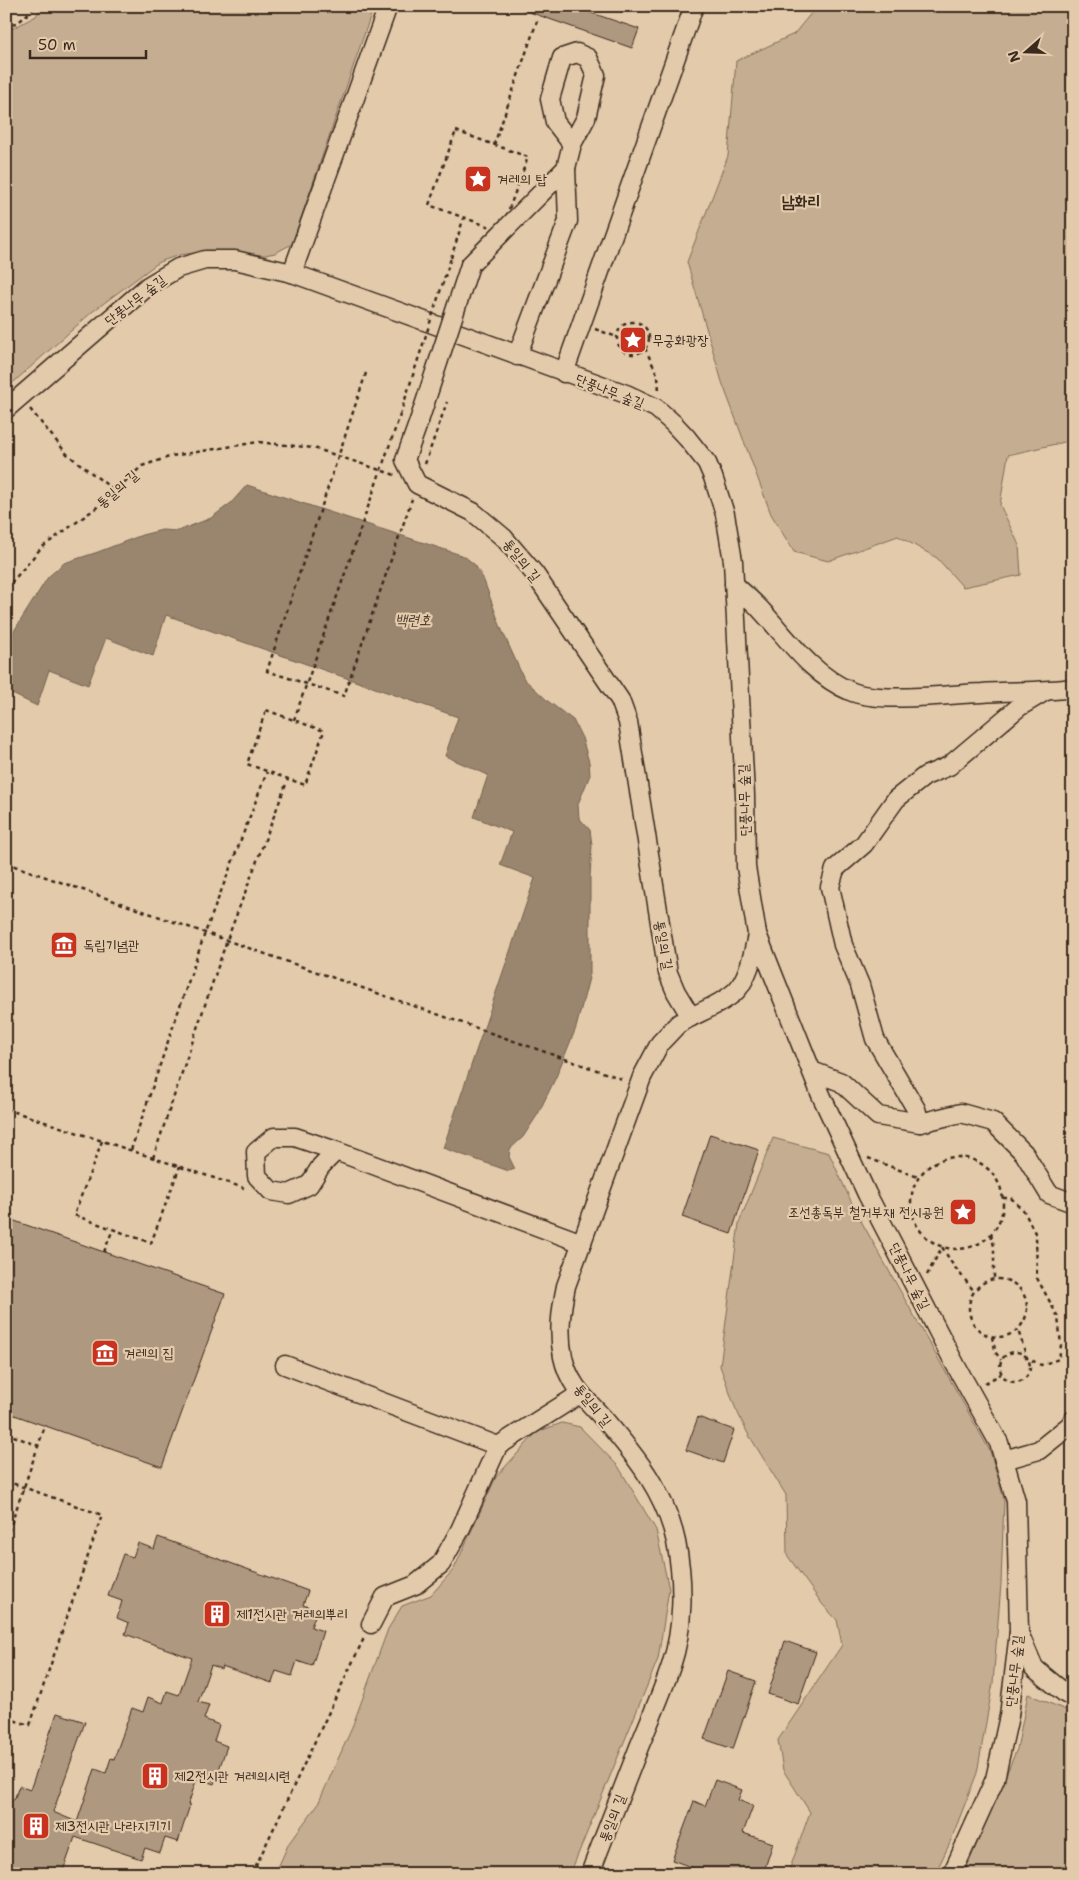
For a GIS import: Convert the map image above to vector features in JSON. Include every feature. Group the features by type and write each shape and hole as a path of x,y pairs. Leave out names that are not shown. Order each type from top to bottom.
{"street":[{"path":"292,273 388,6"},
{"path":"564,373 694,6"},
{"path":"517,356 568,221 566,168 572,144"},
{"path":"417,484 405,460 470,265 566,168"},
{"name":"단풍나무 숲길","path":"6,409 148,286 178,268 205,260 235,260 292,273 626,394 656,408 673,422 707,463 714,477 729,531 734,584 746,867 757,934 821,1095 846,1149 956,1366 999,1443 1016,1502 1019,1632 1009,1716 995,1779 952,1874"},
{"name":"통일의 길","path":"417,484 473,512 504,538 534,573 572,632 620,700 628,722 668,973 676,992 691,1017 678,1024 660,1043 639,1084 566,1286 560,1317 560,1339 569,1375 580,1394 634,1455 662,1500 676,1542 680,1589 680,1626 672,1666 590,1874"},
{"path":"734,584 761,610 796,650 823,675 851,692 878,698 1049,691 1073,688"},
{"path":"1049,691 1073,702"},
{"path":"920,1123 916,1109 875,1039 860,985 843,945 830,887 835,869 864,844 896,799 925,776 949,766 1018,707 1049,691"},
{"path":"691,1017 728,997 740,987 752,960 757,934"},
{"path":"812,1070 841,1082 878,1116 920,1123 961,1114 993,1122 1024,1153 1049,1194 1073,1203"},
{"path":"336,1150 582,1243"},
{"path":"285,1366 498,1446"},
{"path":"370,1624 385,1597 416,1585 441,1564 460,1530 498,1446 580,1394"},
{"path":"1004,1460 1039,1450 1073,1420"},
{"path":"1019,1632 1034,1668 1066,1694 1073,1696"}],"path":[{"path":"6,12 13,6"},
{"path":"6,29 21,20 36,6"},
{"path":"494,145 537,22"},
{"path":"456,131 494,145 528,157 501,231 429,205 456,131"},
{"path":"294,720 400,415 464,217"},
{"path":"636,322 646,328 649,338 645,348 637,353 627,353 620,346 618,337 618,332 626,324 636,322"},
{"path":"582,325 618,337"},
{"path":"645,348 658,376 662,413"},
{"path":"366,373 267,671 344,696 400,531"},
{"path":"20,397 67,454 115,491"},
{"path":"438,426 447,402"},
{"name":"통일의 길","path":"6,589 41,548 96,508 142,466 172,456 258,442 314,448 417,484"},
{"path":"266,710 324,731 305,785 267,772 246,764 266,710"},
{"path":"131,1150 206,933 267,772"},
{"path":"153,1158 227,940 288,779"},
{"path":"6,862 639,1084"},
{"path":"6,1109 246,1188"},
{"path":"102,1141 74,1214 151,1243 180,1166"},
{"path":"846,1149 918,1178"},
{"path":"948,1157 963,1157 978,1162 990,1171 999,1183 1003,1198 1002,1213 996,1228 986,1239 973,1247 958,1250 942,1247 929,1240 918,1229 912,1215 910,1200 918,1178 934,1163 948,1157"},
{"path":"1003,1198 1011,1198 1024,1211 1036,1235 1037,1278 1058,1317 1061,1345 1059,1359 1041,1365 1026,1358 1023,1354 1013,1352 1004,1356 1001,1360 1000,1369 1004,1378 1012,1382 1018,1382 1026,1377 1030,1367 1026,1358 1018,1330"},
{"path":"104,1252 113,1229"},
{"path":"990,1234 994,1246 994,1279"},
{"path":"918,1292 942,1247"},
{"path":"942,1247 953,1265 974,1291"},
{"path":"994,1279 1010,1282 1019,1288 1027,1305 1023,1323 1018,1330 1001,1338 983,1334 976,1328 971,1320 969,1310 970,1300 974,1291 982,1284 994,1279"},
{"path":"992,1337 996,1353 1001,1360"},
{"path":"6,1539 46,1426"},
{"path":"6,1433 39,1446"},
{"path":"6,1481 102,1514 30,1725 6,1718"},
{"path":"252,1874 370,1624"}],"shaded area":[{"path":"42,6 374,6 292,244 275,253 265,255 210,251 179,255 159,262 92,312 6,389 6,32 36,16"},
{"path":"817,6 1073,6 1073,440 1008,455 1000,505 1019,545 1021,575 963,587 937,558 898,536 828,561 794,552 771,514 722,382 687,262 728,156 736,61 794,34"},
{"path":"773,1138 829,1153 856,1212 990,1451 1004,1499 1001,1584 993,1683 977,1773 949,1845 935,1874 788,1874 810,1812 783,1770 778,1740 842,1645 837,1620 823,1605 787,1555 786,1495 747,1432 735,1407 720,1366 739,1223"},
{"path":"562,1423 580,1427 618,1466 656,1530 669,1589 658,1659 570,1874 275,1874 289,1843 318,1804 351,1730 388,1629 402,1606 431,1595 454,1569 496,1477 537,1432"},
{"path":"1028,1694 1073,1713 1073,1874 964,1874 1017,1749"}],"water":[{"name":"백련호","path":"247,485 464,556 475,565 483,578 501,628 524,679 549,702 573,720 582,738 589,762 590,775 578,804 579,818 590,830 592,845 590,877 590,974 576,1028 556,1077 538,1114 523,1137 510,1149 509,1157 515,1169 509,1171 443,1148 535,878 500,865 512,832 474,817 488,775 445,756 458,717 166,615 153,656 106,638 88,685 49,670 37,706 6,691 6,640 14,631 48,577 64,563 142,535 162,530 178,531 211,518 231,503"}],"building":[{"path":"518,6 571,6 639,29 632,48 518,8"},
{"path":"710,1134 759,1150 731,1234 682,1217"},
{"name":"겨레의 집","path":"6,1218 225,1294 162,1467 6,1412"},
{"path":"698,1417 734,1430 723,1463 686,1450"},
{"path":"158,1537 308,1591 303,1605 317,1610 311,1627 323,1631 312,1666 297,1661 292,1676 276,1671 272,1683 222,1666 221,1669 211,1665 198,1702 209,1705 204,1719 219,1725 214,1741 227,1746 214,1784 197,1778 178,1842 165,1838 160,1853 145,1848 141,1859 75,1837 62,1874 6,1874 6,1797 14,1800 19,1786 30,1790 57,1713 85,1722 53,1812 77,1822 95,1769 106,1773 111,1758 114,1759 132,1708 143,1712 148,1697 163,1703 167,1691 179,1695 192,1658 125,1634 129,1623 117,1618 122,1601 108,1596 123,1554 133,1557 138,1543 154,1549"},
{"path":"785,1641 816,1652 798,1704 768,1694"},
{"path":"728,1671 756,1681 733,1749 704,1739"},
{"path":"715,1780 742,1790 738,1800 753,1806 743,1833 773,1843 763,1874 710,1874 672,1860 694,1801 705,1806"}],"place":[{"name":"겨레의 탑","path":"478,179"},
{"name":"무궁화광장","path":"633,340"},
{"name":"독립기념관","path":"64,945"},
{"name":"조선총독부 철거부재 전시공원","path":"963,1212"},
{"name":"겨레의 집","path":"105,1353"},
{"name":"제1전시관 겨레의뿌리","path":"217,1614"},
{"name":"제2전시관 겨레의시련","path":"155,1776"},
{"name":"제3전시관 나라지키기","path":"36,1826"}],"district":[{"name":"남화리","path":"801,201"}]}
